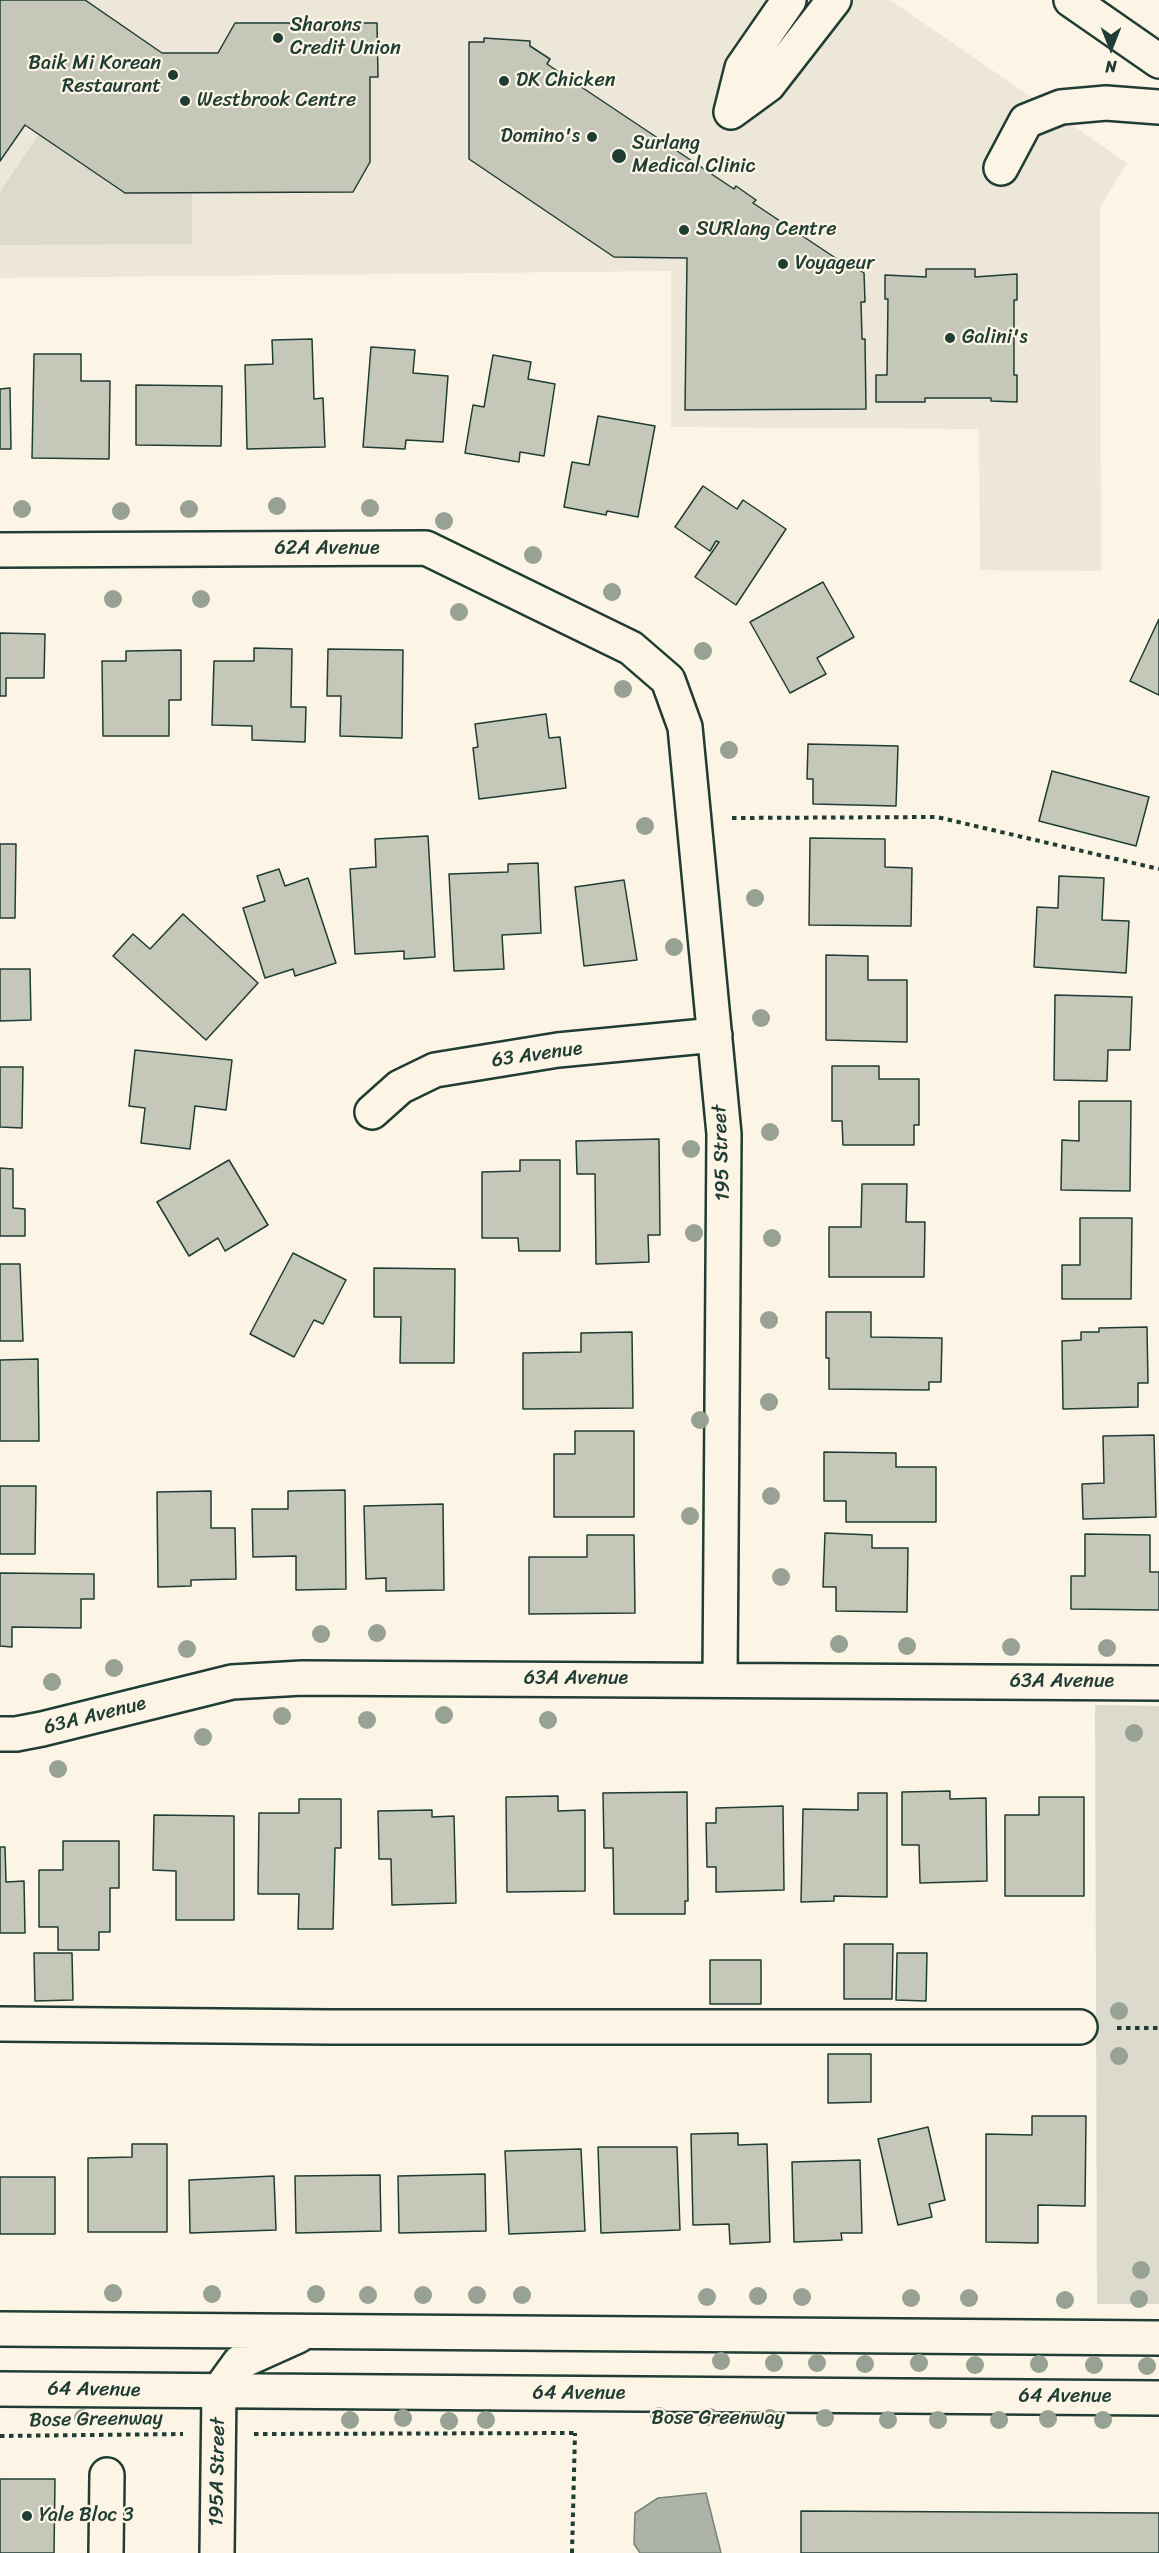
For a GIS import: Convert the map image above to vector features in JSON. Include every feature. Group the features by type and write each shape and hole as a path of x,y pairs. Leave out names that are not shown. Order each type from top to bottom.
{"street":[{"path":"789,0 742,68 731,112 768,85 834,0"},
{"path":"1071,0 1159,61"},
{"path":"1001,168 1026,121 1061,107 1106,103 1159,107"},
{"name":"62A Avenue","path":"0,550 426,548 631,648"},
{"name":"195 Street","path":"631,648 668,680 685,727 724,1134 720,1679"},
{"name":"63 Avenue","path":"372,1112 400,1087 435,1070 558,1050 715,1035"},
{"name":"63A Avenue","path":"0,1734 16,1734 42,1729 232,1682 302,1678 1159,1683"},
{"path":"0,2024 330,2027 1080,2027"},
{"path":"0,2329 1159,2338"},
{"path":"219,2391 240,2362 309,2331"},
{"name":"64 Avenue","path":"0,2389 1159,2398"},
{"name":"195A Street","path":"217,2553 219,2391"},
{"path":"106,2553 107,2475"}],"path":[{"path":"732,818 937,817 1159,869"},
{"path":"1080,2027 1159,2028"},
{"path":"572,2553 575,2433"},
{"path":"254,2434 585,2433"},
{"name":"Bose Greenway","path":"0,2436 192,2434"}],"shaded area":[{"name":"SURlang Centre","path":"0,0 890,0 1127,163 1100,207 1101,571 980,570 979,429 671,427 671,271 0,278"},
{"path":"39,134 124,193 192,193 192,244 0,245 0,192"},
{"path":"1095,1705 1159,1706 1159,2304 1097,2304"},
{"path":"706,2493 721,2553 640,2553 634,2544 635,2513 658,2498"}],"building":[{"name":"Westbrook Centre","path":"0,0 85,0 162,53 218,53 235,23 377,23 378,77 370,77 370,162 353,192 125,193 25,125 0,161"},
{"name":"SURlang Centre","path":"484,38 530,41 530,46 550,59 547,64 734,189 736,186 756,200 753,203 840,261 842,258 864,273 865,302 861,302 862,339 865,339 866,409 685,410 687,258 614,257 469,159 469,42 484,42"},
{"name":"Galini's","path":"926,269 975,269 975,277 1017,274 1017,300 1014,300 1014,375 1017,375 1017,402 991,401 991,398 925,398 925,402 876,402 876,375 887,375 888,299 885,299 885,275 926,277"},
{"path":"312,339 314,399 323,398 325,447 247,449 245,365 273,364 272,340"},
{"path":"371,347 415,350 413,373 448,376 443,442 406,440 405,449 363,447"},
{"path":"34,354 81,354 81,381 110,381 109,459 32,458"},
{"path":"493,355 531,362 528,379 555,384 544,456 520,452 519,462 465,453 473,405 484,407"},
{"path":"136,385 222,386 221,446 136,445"},
{"path":"10,388 11,449 0,449 0,389"},
{"path":"598,416 655,426 638,517 607,511 606,515 564,507 572,462 589,465"},
{"path":"703,486 737,509 743,500 786,529 736,605 695,577 719,542 716,541 710,551 675,527"},
{"path":"823,582 854,637 817,658 826,674 790,693 750,622"},
{"path":"1159,619 1159,695 1130,681"},
{"path":"0,633 45,634 44,678 6,678 6,696 0,696"},
{"path":"254,648 292,649 291,707 306,707 305,742 252,740 252,726 212,725 214,661 254,661"},
{"path":"328,649 403,650 402,738 340,736 341,696 327,696"},
{"path":"181,650 181,700 169,700 169,736 103,736 102,661 126,661 126,651"},
{"path":"546,714 549,738 560,737 566,788 479,799 473,748 478,747 475,724"},
{"path":"808,744 898,746 896,806 813,804 813,779 807,779"},
{"path":"1052,771 1149,797 1136,846 1039,821"},
{"path":"428,836 435,957 404,959 404,951 355,954 350,869 376,867 375,839"},
{"path":"810,838 885,839 885,867 912,868 911,926 809,925"},
{"path":"0,844 16,844 15,918 0,918"},
{"path":"538,863 541,933 502,935 504,969 454,971 449,874 508,872 508,864"},
{"path":"279,869 285,886 308,878 336,963 295,976 293,969 265,978 243,908 265,901 257,876"},
{"path":"1059,876 1104,878 1102,920 1129,921 1126,973 1034,967 1037,907 1058,908"},
{"path":"624,880 637,960 584,966 575,887"},
{"path":"183,914 258,983 206,1040 113,956 133,934 150,949"},
{"path":"826,955 868,956 868,980 907,980 907,1042 826,1040"},
{"path":"0,969 30,969 31,1020 0,1021"},
{"path":"1055,995 1132,997 1130,1050 1108,1050 1107,1081 1054,1080"},
{"path":"135,1050 232,1060 226,1110 195,1106 190,1149 141,1143 145,1108 129,1106"},
{"path":"832,1066 879,1066 879,1079 919,1079 919,1125 914,1125 914,1145 843,1145 842,1121 832,1121"},
{"path":"0,1067 23,1067 22,1128 0,1127"},
{"path":"1079,1101 1131,1101 1130,1191 1061,1190 1062,1140 1079,1141"},
{"path":"659,1139 660,1235 648,1235 649,1262 596,1264 595,1174 577,1174 576,1141"},
{"path":"229,1160 268,1225 225,1251 218,1238 189,1256 157,1202"},
{"path":"520,1160 560,1160 560,1251 519,1251 518,1238 482,1238 482,1172 520,1171"},
{"path":"0,1168 13,1169 13,1208 25,1209 25,1236 0,1236"},
{"path":"862,1184 907,1184 906,1222 925,1222 924,1277 829,1277 829,1227 861,1227"},
{"path":"1080,1218 1132,1218 1131,1299 1062,1299 1062,1265 1080,1265"},
{"path":"293,1253 346,1280 323,1324 314,1320 294,1357 250,1334"},
{"path":"0,1264 20,1264 23,1341 0,1341"},
{"path":"374,1268 455,1269 454,1363 400,1363 401,1317 374,1317"},
{"path":"826,1312 871,1312 871,1337 942,1338 941,1382 929,1382 929,1390 829,1389"},
{"path":"1147,1327 1148,1383 1138,1383 1138,1407 1063,1409 1062,1341 1081,1340 1081,1332 1099,1332 1099,1328"},
{"path":"632,1332 633,1408 523,1409 523,1353 581,1352 581,1333"},
{"path":"38,1359 39,1441 0,1441 0,1360"},
{"path":"575,1431 634,1431 634,1517 554,1517 554,1454 575,1454"},
{"path":"1154,1435 1156,1517 1083,1519 1082,1484 1104,1483 1103,1436"},
{"path":"824,1452 896,1453 896,1467 936,1467 936,1522 846,1522 846,1501 824,1501"},
{"path":"0,1486 36,1486 35,1554 0,1554"},
{"path":"345,1490 346,1589 296,1590 296,1556 253,1557 252,1509 288,1509 288,1491"},
{"path":"211,1491 211,1528 235,1528 236,1579 191,1580 191,1586 158,1587 157,1492"},
{"path":"443,1504 444,1590 386,1591 386,1578 366,1579 364,1506"},
{"path":"825,1533 872,1535 872,1548 908,1548 907,1612 836,1611 836,1587 823,1587"},
{"path":"1085,1534 1150,1535 1150,1572 1159,1572 1159,1610 1071,1609 1071,1576 1085,1576"},
{"path":"587,1535 634,1535 635,1613 529,1614 529,1557 587,1557"},
{"path":"0,1573 94,1574 94,1599 81,1599 81,1628 12,1627 12,1647 0,1646"},
{"path":"950,1791 950,1799 986,1798 987,1881 920,1883 919,1845 902,1845 902,1792"},
{"path":"687,1792 688,1901 685,1901 685,1914 614,1914 613,1848 604,1848 603,1793"},
{"path":"858,1793 887,1793 887,1897 834,1896 834,1901 801,1902 803,1809 858,1810"},
{"path":"558,1796 558,1811 585,1810 585,1891 507,1892 506,1797"},
{"path":"1039,1797 1084,1797 1084,1896 1005,1896 1005,1815 1039,1815"},
{"path":"299,1799 341,1799 341,1848 335,1848 333,1929 298,1929 299,1894 258,1894 259,1813 299,1813"},
{"path":"783,1806 784,1890 716,1892 716,1867 707,1867 706,1823 716,1823 716,1808"},
{"path":"432,1810 432,1817 454,1816 456,1903 392,1905 391,1859 379,1859 378,1811"},
{"path":"154,1815 234,1816 234,1920 176,1920 176,1871 153,1870"},
{"path":"63,1841 119,1841 119,1888 110,1888 110,1932 99,1932 99,1950 58,1950 58,1927 39,1927 39,1870 63,1870"},
{"path":"0,1847 5,1847 6,1882 24,1881 25,1933 0,1933"},
{"path":"844,1944 893,1944 892,1999 844,1999"},
{"path":"34,1953 72,1953 73,2000 35,2001"},
{"path":"897,1953 927,1953 926,2001 896,2000"},
{"path":"710,1960 761,1960 761,2004 710,2004"},
{"path":"828,2054 871,2054 871,2102 828,2103"},
{"path":"1032,2116 1086,2116 1085,2206 1038,2205 1038,2243 986,2242 986,2134 1032,2135"},
{"path":"928,2127 945,2200 929,2204 932,2217 898,2225 878,2139"},
{"path":"738,2133 738,2145 767,2144 770,2242 730,2244 729,2224 693,2225 691,2134"},
{"path":"132,2144 167,2144 167,2232 88,2232 88,2158 132,2157"},
{"path":"598,2147 677,2147 680,2230 601,2233"},
{"path":"581,2149 585,2231 509,2234 505,2151"},
{"path":"860,2160 862,2233 841,2233 842,2240 794,2242 792,2162"},
{"path":"485,2174 486,2231 399,2233 398,2176"},
{"path":"380,2175 381,2231 296,2233 295,2176"},
{"path":"274,2176 276,2230 190,2233 189,2180"},
{"path":"0,2177 55,2177 55,2234 0,2234"},
{"name":"Yale Bloc 3","path":"0,2479 55,2479 54,2553 0,2553"},
{"path":"801,2511 1159,2513 1159,2553 801,2553"}],"place":[{"name":"Sharons Credit Union","path":"278,38"},
{"name":"Baik Mi Korean Restaurant","path":"173,75"},
{"name":"DK Chicken","path":"504,81"},
{"name":"Westbrook Centre","path":"185,101"},
{"name":"Domino's","path":"592,137"},
{"name":"Surlang Medical Clinic","path":"619,156"},
{"name":"SURlang Centre","path":"684,230"},
{"name":"Voyageur","path":"783,264"},
{"name":"Galini's","path":"950,338"},
{"name":"Yale Bloc 3","path":"27,2516"}]}
